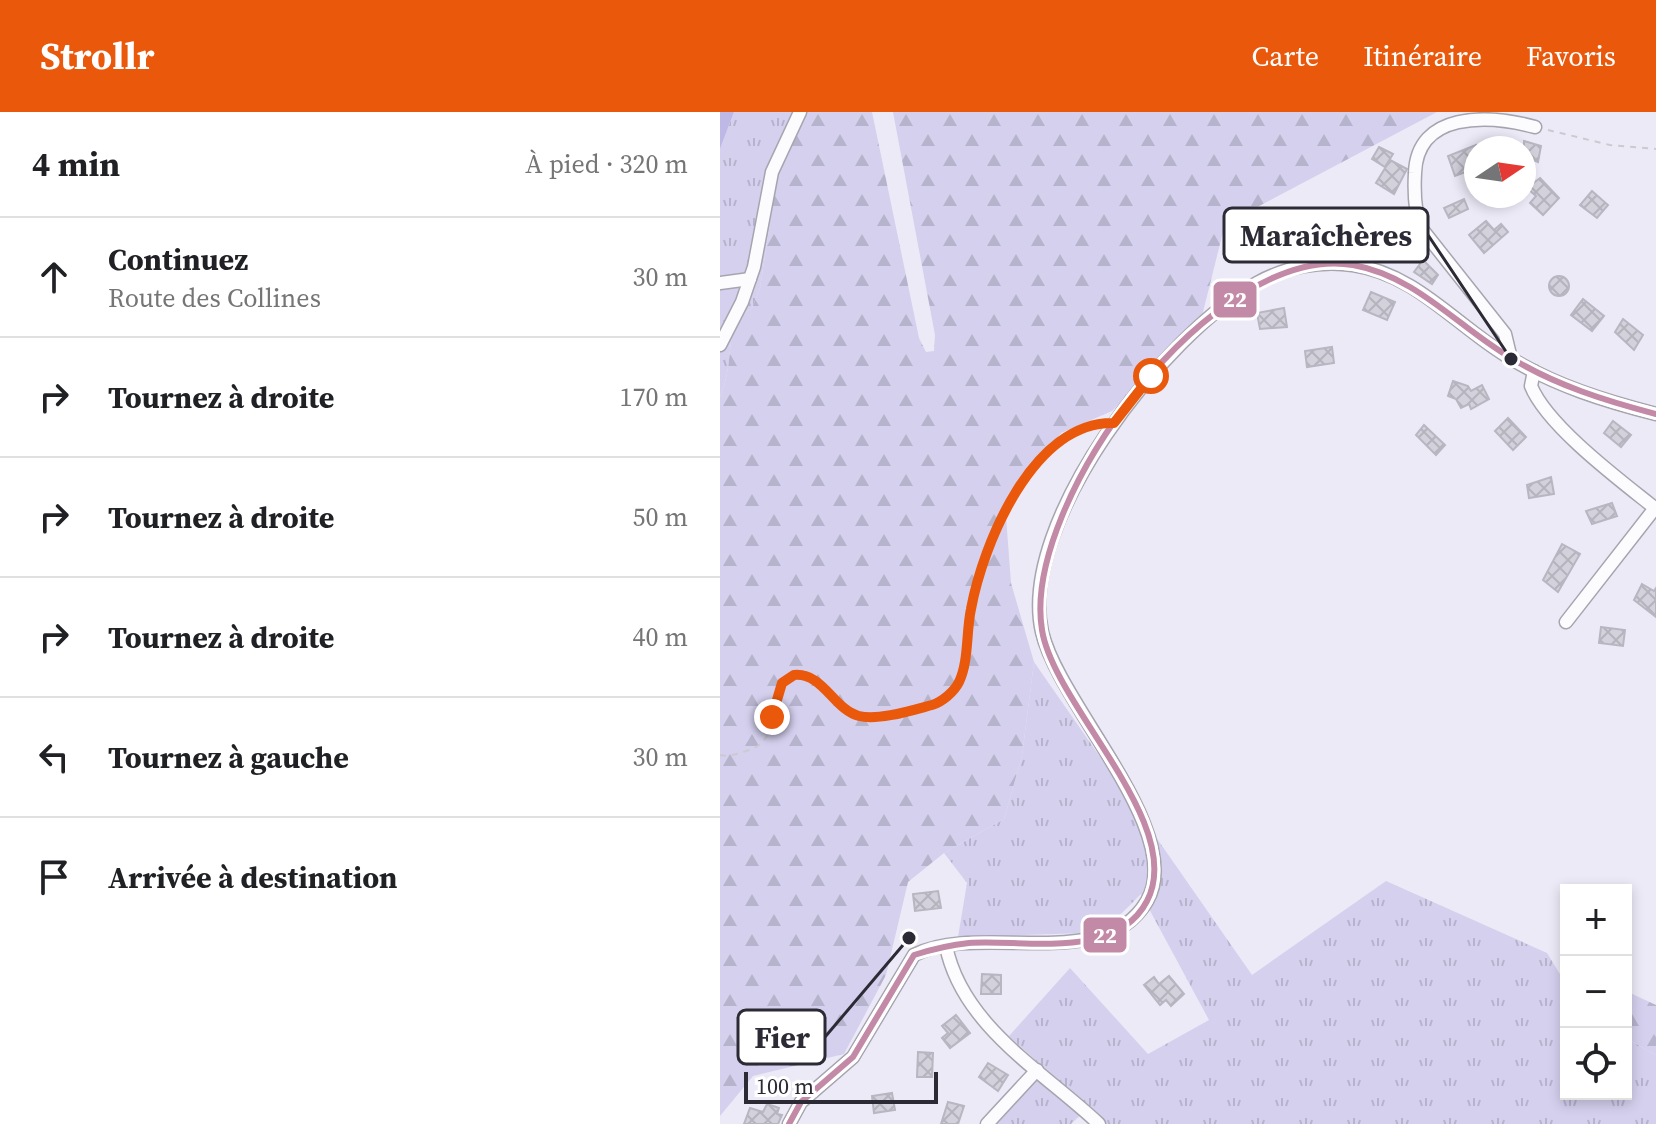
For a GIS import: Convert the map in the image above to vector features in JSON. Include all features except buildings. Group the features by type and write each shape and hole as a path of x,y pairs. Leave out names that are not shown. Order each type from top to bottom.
{"street":[{"path":"720,345 750,279 772,172 800,112"},
{"path":"1511,359 1505,334 1421,228 1416,212 1415,159 1427,135 1450,120 1486,118 1535,127"},
{"path":"789,1124 801,1102 853,1057 910,958 924,950 946,946 1102,936 1131,920 1152,891 1156,868 1151,834 1057,672 1040,615 1042,570 1051,539 1114,423 1174,351 1237,296 1270,277 1315,264 1364,267 1404,282 1511,359 1534,371 1579,393 1656,414"},
{"path":"720,283 750,279"},
{"path":"1534,371 1531,386 1542,405 1591,455 1656,509 1566,622"},
{"path":"946,946 954,973 993,1031 1099,1124"},
{"path":"987,1124 1037,1070"}],"path":[{"path":"1535,127 1610,145 1656,149"},
{"path":"720,755 756,749 765,742 782,683 794,675 809,678 856,715 877,716 941,701 959,683 971,608 992,534 1014,494 1032,470 1077,431 1103,422 1114,423"}],"green space":[{"path":"734,112 806,112 777,177 760,288 752,308 736,325 720,397 720,149"},
{"path":"806,112 872,112 919,338 926,352 934,351 935,335 893,112 1437,112 1225,224 1201,320 1112,411 1061,433 1005,503 1011,583 1034,662 1022,756 1004,819 944,853 908,882 886,975 844,1054 753,1076 720,1116 720,397 736,325 752,308 760,288 777,177"},
{"path":"1034,662 1252,975 1386,881 1547,953 1560,974 1560,1100 1632,1100 1632,1041 1656,1055 1656,1124 1103,1124 1086,1110 1071,1124 994,1124 1045,1069 1009,1036 1070,968 1148,1054 1209,1020 1141,894 1110,922 1086,933 958,937 967,883 944,853 1004,819 1022,756"},
{"path":"1632,994 1656,1005 1656,1055 1632,1041"}],"shaded area":[{"path":"720,112 734,112 720,149"}],"transit line":[{"name":"22","path":"789,1124 801,1102 853,1057 914,955 969,943 1041,944 1091,940 1114,932 1133,920 1147,901 1154,870 1149,837 1135,801 1069,694 1052,660 1042,630 1044,577 1062,516 1095,452 1138,390 1188,336 1243,294 1299,269 1353,265 1376,271 1417,291 1492,346 1545,376 1600,398 1656,414"}],"place":[{"name":"Maraîchères","path":"1511,359"},
{"name":"Fier","path":"909,938"}],"route":[{"path":"772,717 782,683 789,676 799,674 831,693 848,711 865,717 932,705 951,693 959,683 963,668 971,608 992,534 1014,494 1055,447 1077,431 1103,422 1114,423 1151,376"}]}
